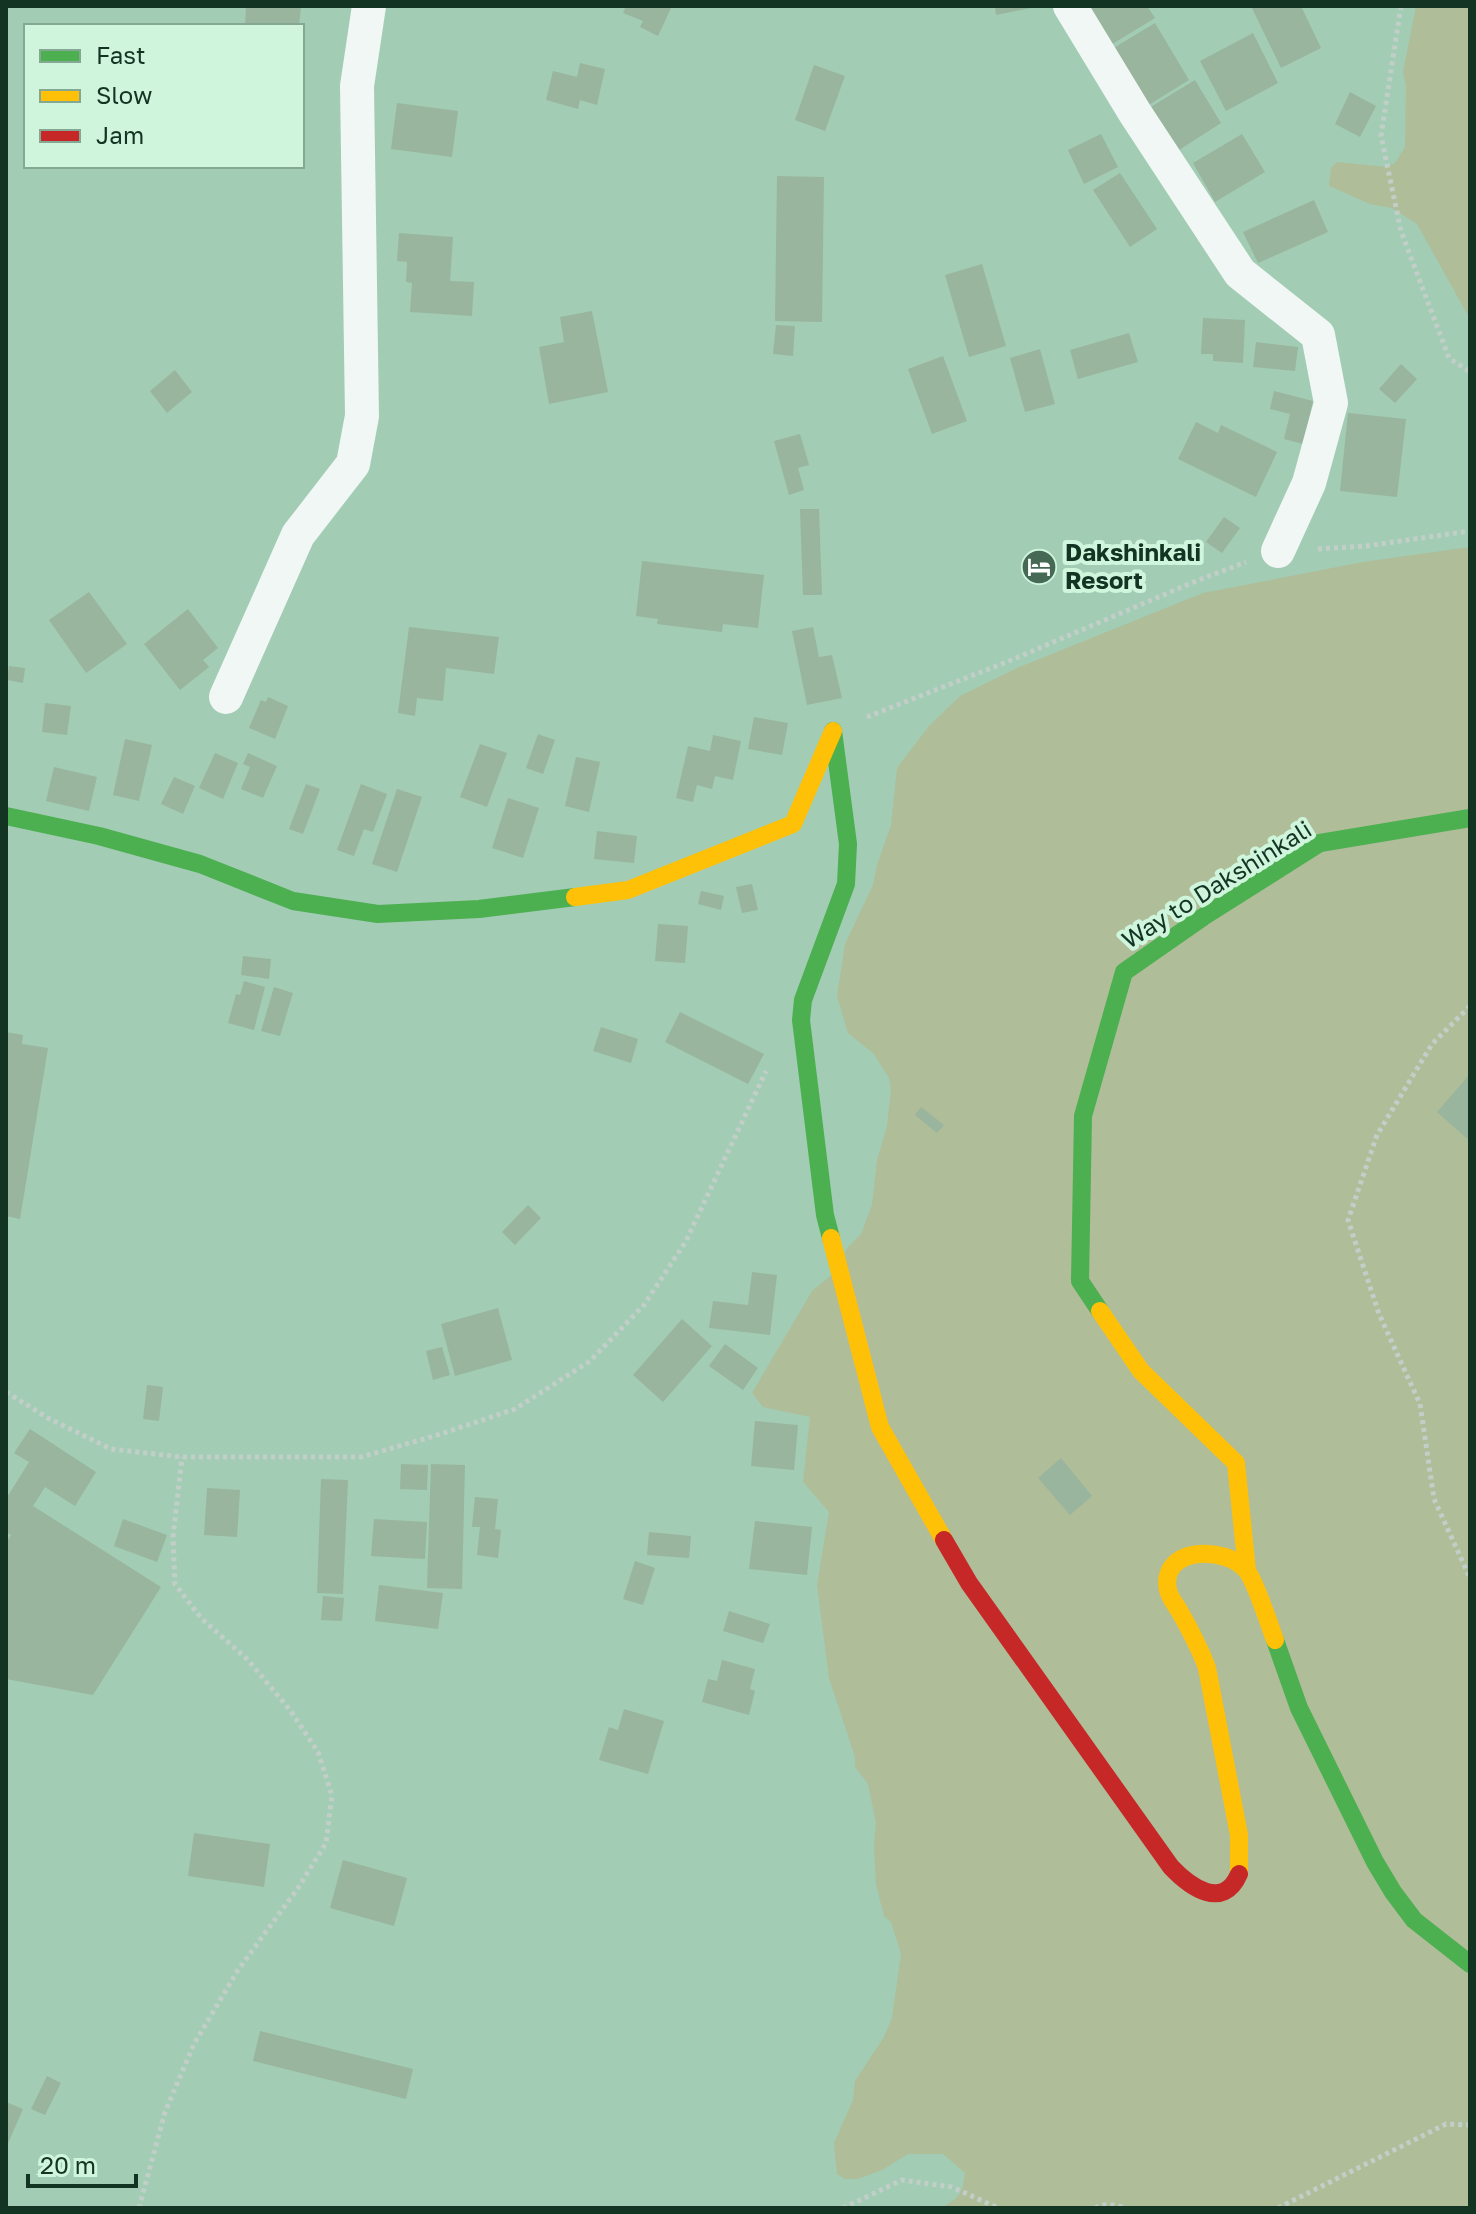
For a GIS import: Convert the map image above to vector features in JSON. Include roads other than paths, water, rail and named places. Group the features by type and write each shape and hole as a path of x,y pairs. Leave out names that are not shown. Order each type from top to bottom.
{"main road":[{"path":"6,816 99,836 200,864 293,901 378,914 479,909 628,890 793,824 833,731 848,844 846,884 803,1000 801,1020 825,1215 874,1410 889,1447 969,1583 1165,1859 1187,1883 1207,1894 1227,1891 1235,1883 1240,1871 1239,1835 1207,1668 1200,1648 1173,1601 1168,1581 1178,1561 1195,1553 1222,1555 1247,1571"},
{"name":"Way to Dakshinkali","path":"1470,818 1320,843 1203,917 1124,972 1083,1116 1080,1281 1141,1371 1236,1463 1247,1571 1299,1708 1393,1892 1414,1920 1470,1964"}],"street":[{"path":"226,697 298,535 353,464 362,416 357,86 369,6"},
{"path":"1070,6 1135,113 1240,273 1318,335 1331,403 1309,483 1278,551"}],"place":[{"name":"Dakshinkali Resort","path":"1039,567"}]}
